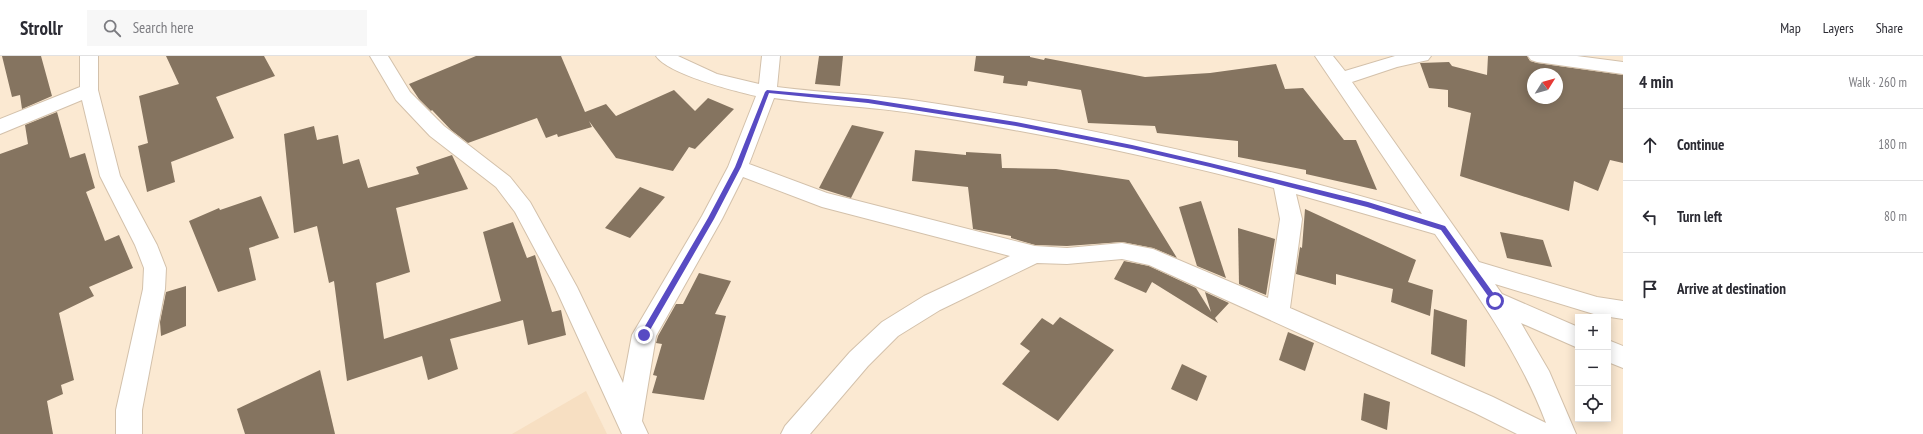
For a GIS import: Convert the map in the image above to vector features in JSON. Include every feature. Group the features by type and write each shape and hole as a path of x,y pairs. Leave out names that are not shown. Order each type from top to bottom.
{"street":[{"path":"90,56 88,71 89,90 110,176 146,245 155,268 154,289 129,410 129,434"},
{"path":"379,56 403,96 437,131 503,182 523,207 566,287 632,428"},
{"path":"665,56 687,68 727,84 767,92 868,101 1009,123 1132,147 1283,182 1368,204 1443,228"},
{"path":"632,428 644,335 707,226 738,167 767,92 771,56"},
{"path":"1324,56 1495,301 1527,352 1556,414 1563,434"},
{"path":"1341,79 1393,62 1422,56"},
{"path":"1537,56 1623,68"},
{"path":"0,127 89,90"},
{"path":"738,167 822,199 1035,254 1066,256 1122,251 1153,257 1484,405 1543,434"},
{"path":"1278,313 1291,218 1283,182"},
{"path":"794,434 859,359 890,329 932,303 1035,254"},
{"path":"1472,268 1597,306 1623,310"},
{"path":"1495,301 1575,337"},
{"path":"1611,352 1623,358"}],"shaded area":[{"path":"586,391 607,434 512,434"}],"building":[{"path":"2,56 41,56 52,96 22,109 20,95 12,97"},
{"path":"166,56 264,56 275,76 216,97 234,138 171,162 175,182 147,192 138,146 148,143 139,96 179,84"},
{"path":"476,56 561,56 585,112 606,104 616,116 674,90 695,111 708,98 734,109 695,149 689,147 673,171 616,158 589,121 592,127 558,137 557,134 546,138 537,118 468,143 451,130 419,99 409,84"},
{"path":"819,56 843,56 840,86 815,84"},
{"path":"976,56 1030,56 1044,60 1045,58 1145,77 1210,73 1276,64 1285,89 1303,88 1344,140 1356,140 1377,190 1306,174 1306,170 1238,157 1238,141 1157,133 1155,126 1088,123 1081,90 1028,81 1027,86 1003,83 1004,76 974,71"},
{"path":"1488,56 1527,56 1530,61 1537,63 1623,75 1623,163 1610,160 1598,191 1574,181 1569,211 1460,176 1471,113 1448,107 1448,90 1429,88 1420,63 1449,62 1452,66 1487,75"},
{"path":"57,112 70,158 85,153 95,188 86,192 105,241 119,235 133,268 89,287 94,296 59,313 74,380 61,385 63,394 47,401 53,434 0,434 0,154 28,144 25,125"},
{"path":"852,125 884,132 851,198 819,188"},
{"path":"314,126 317,140 338,135 343,164 359,159 368,188 419,174 416,167 452,155 468,189 396,208 410,272 376,283 384,339 501,301 483,232 513,222 527,258 535,255 552,312 561,310 566,335 528,345 523,320 450,339 458,369 428,380 422,356 347,381 334,281 329,283 317,226 294,233 284,134"},
{"path":"915,150 966,155 966,152 1001,154 1002,168 1056,169 1129,180 1177,258 1153,248 1122,242 1067,246 1035,245 1011,238 1011,236 973,229 968,187 912,181"},
{"path":"640,187 665,197 630,238 605,228"},
{"path":"261,196 279,238 249,248 256,280 218,292 189,221 219,208 220,210"},
{"path":"1201,201 1226,278 1197,266 1179,207"},
{"path":"1305,209 1416,260 1408,282 1433,290 1430,316 1391,302 1393,289 1336,274 1336,285 1296,274 1300,247 1302,248"},
{"path":"1238,228 1275,239 1266,295 1239,284"},
{"path":"1500,232 1543,240 1552,267 1507,258"},
{"path":"1124,261 1149,266 1196,288 1211,312 1205,292 1229,303 1215,318 1218,323 1152,282 1146,293 1114,279"},
{"path":"699,273 731,281 715,314 726,316 704,400 652,393 657,376 653,375 662,344 656,343 658,336 676,304 683,304"},
{"path":"186,286 186,326 161,336 160,322 166,292"},
{"path":"1434,309 1467,320 1465,367 1431,354"},
{"path":"1060,317 1114,350 1058,421 1002,384 1030,351 1020,344 1042,318 1053,325"},
{"path":"1288,332 1314,343 1305,371 1279,360"},
{"path":"1182,364 1207,376 1197,401 1171,389"},
{"path":"320,370 335,434 245,434 237,409"},
{"path":"1364,393 1390,402 1387,430 1361,420"}],"route":[{"path":"644,335 711,219 738,167 767,92 868,101 1016,124 1132,147 1283,182 1368,204 1443,228 1495,301"}]}
